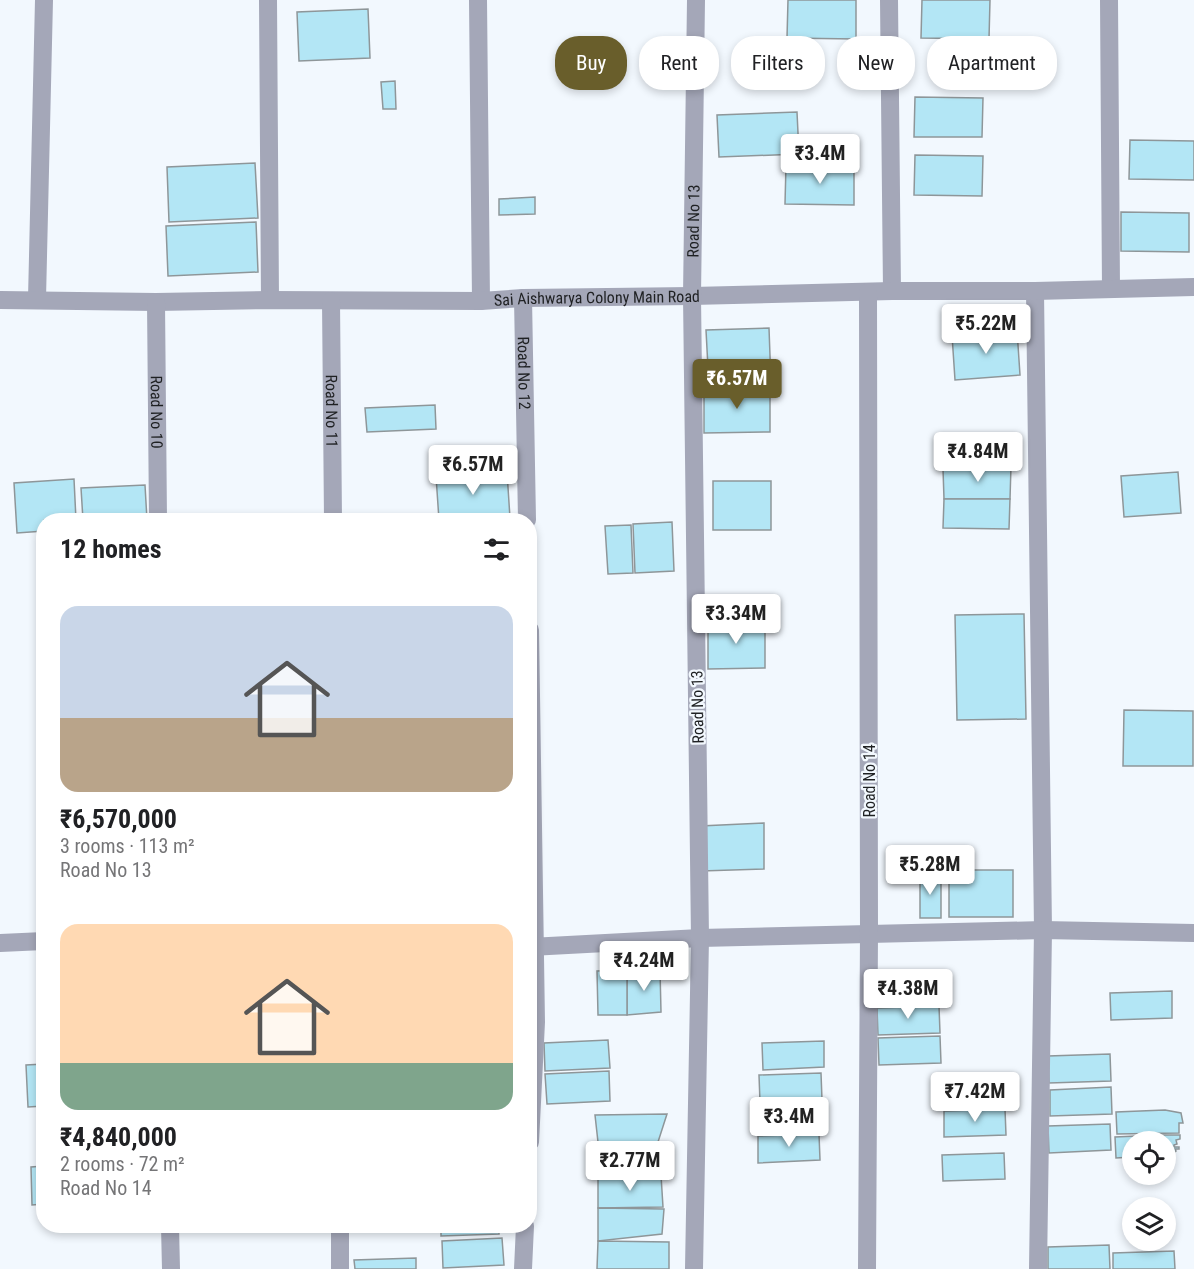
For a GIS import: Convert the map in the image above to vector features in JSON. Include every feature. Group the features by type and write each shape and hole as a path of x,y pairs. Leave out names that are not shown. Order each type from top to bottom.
{"street":[{"path":"37,299 44,0"},
{"path":"268,0 270,300"},
{"path":"478,0 481,301"},
{"name":"Road No 13","path":"694,1269 700,938 692,296 696,0"},
{"path":"889,0 892,291"},
{"path":"1109,0 1111,289"},
{"name":"Sai Aishwarya Colony Main Road","path":"0,300 156,303 270,300 481,301 523,298 1194,287"},
{"path":"1035,291 1043,930 1038,1269"},
{"name":"Road No 14","path":"867,1269 868,292"},
{"name":"Road No 12","path":"523,298 527,513"},
{"name":"Road No 11","path":"331,301 333,513"},
{"name":"Road No 10","path":"156,303 159,513"},
{"path":"537,947 700,938 1043,930 1194,933"},
{"path":"0,943 36,941"},
{"path":"170,1233 171,1269"},
{"path":"340,1233 340,1269"},
{"path":"522,1269 525,1233"}],"building":[{"path":"788,0 856,0 856,36 837,36 837,39 825,39 825,36 787,36"},
{"path":"922,0 990,0 989,36 927,36 927,38 921,38"},
{"path":"368,9 370,58 299,61 297,12"},
{"path":"395,81 396,109 383,109 381,82"},
{"path":"915,97 983,98 982,137 914,137"},
{"path":"797,112 799,154 719,157 717,115"},
{"path":"1130,140 1194,141 1194,180 1129,179"},
{"path":"915,155 983,156 982,196 914,195"},
{"path":"255,163 258,218 169,222 167,167"},
{"path":"786,165 854,166 854,205 785,204"},
{"path":"535,197 535,214 499,215 499,199"},
{"path":"1121,212 1189,213 1189,252 1121,251"},
{"path":"256,222 258,272 168,276 166,226"},
{"path":"769,328 771,383 709,387 706,330"},
{"path":"1017,330 1020,375 955,380 952,335"},
{"path":"704,388 770,388 770,432 704,433"},
{"path":"435,405 436,429 367,432 365,408"},
{"path":"1008,435 1004,465 945,465 945,438"},
{"path":"1011,466 1010,499 944,499 943,469"},
{"path":"507,472 510,513 439,513 436,476"},
{"path":"1178,472 1181,513 1124,517 1121,476"},
{"path":"74,479 76,513 36,513 36,532 17,533 14,483"},
{"path":"713,481 771,481 771,530 713,530"},
{"path":"145,485 147,513 83,513 81,488"},
{"path":"944,499 1010,499 1009,529 943,528"},
{"path":"672,522 674,571 635,573 633,524"},
{"path":"631,525 633,573 608,574 605,526"},
{"path":"1024,614 1026,719 957,720 955,615"},
{"path":"708,621 765,621 765,668 708,669"},
{"path":"1124,710 1193,711 1193,766 1123,766"},
{"path":"764,823 764,869 701,871 700,826"},
{"path":"949,870 1013,870 1013,917 949,917"},
{"path":"920,874 941,874 941,918 920,918"},
{"path":"627,970 660,970 661,1012 627,1015"},
{"path":"627,970 627,1015 598,1015 597,971"},
{"path":"1172,991 1172,1018 1111,1020 1110,993"},
{"path":"939,1006 940,1033 878,1035 877,1008"},
{"path":"940,1036 941,1063 879,1065 878,1038"},
{"path":"608,1040 610,1068 545,1071 544,1043"},
{"path":"824,1041 824,1067 763,1070 762,1043"},
{"path":"1110,1054 1111,1081 1049,1083 1048,1056"},
{"path":"36,1064 36,1106 28,1107 26,1065"},
{"path":"609,1071 610,1101 547,1104 545,1074"},
{"path":"821,1073 822,1100 760,1102 759,1075"},
{"path":"1111,1087 1112,1114 1050,1116 1050,1090"},
{"path":"819,1105 819,1131 758,1133 757,1107"},
{"path":"1005,1109 1006,1135 944,1137 944,1111"},
{"path":"1165,1110 1181,1113 1183,1123 1179,1123 1179,1133 1176,1131 1122,1131 1122,1134 1117,1134 1116,1112"},
{"path":"667,1114 658,1142 598,1142 595,1115"},
{"path":"1110,1124 1111,1150 1049,1153 1048,1126"},
{"path":"819,1134 820,1160 758,1163 758,1136"},
{"path":"1115,1137 1122,1137 1122,1158 1116,1158"},
{"path":"597,1149 661,1149 661,1175 598,1177"},
{"path":"1004,1153 1005,1179 943,1181 942,1155"},
{"path":"31,1167 36,1167 36,1205 32,1205"},
{"path":"661,1175 663,1207 598,1208 598,1177"},
{"path":"598,1208 664,1209 662,1234 598,1241"},
{"path":"441,1233 499,1233 499,1234 441,1236"},
{"path":"502,1238 504,1265 443,1268 442,1241"},
{"path":"598,1241 669,1242 669,1269 597,1269"},
{"path":"1109,1245 1110,1269 1048,1269 1048,1247"},
{"path":"1174,1251 1175,1269 1113,1269 1113,1253"},
{"path":"416,1258 416,1269 355,1269 354,1260"}]}
